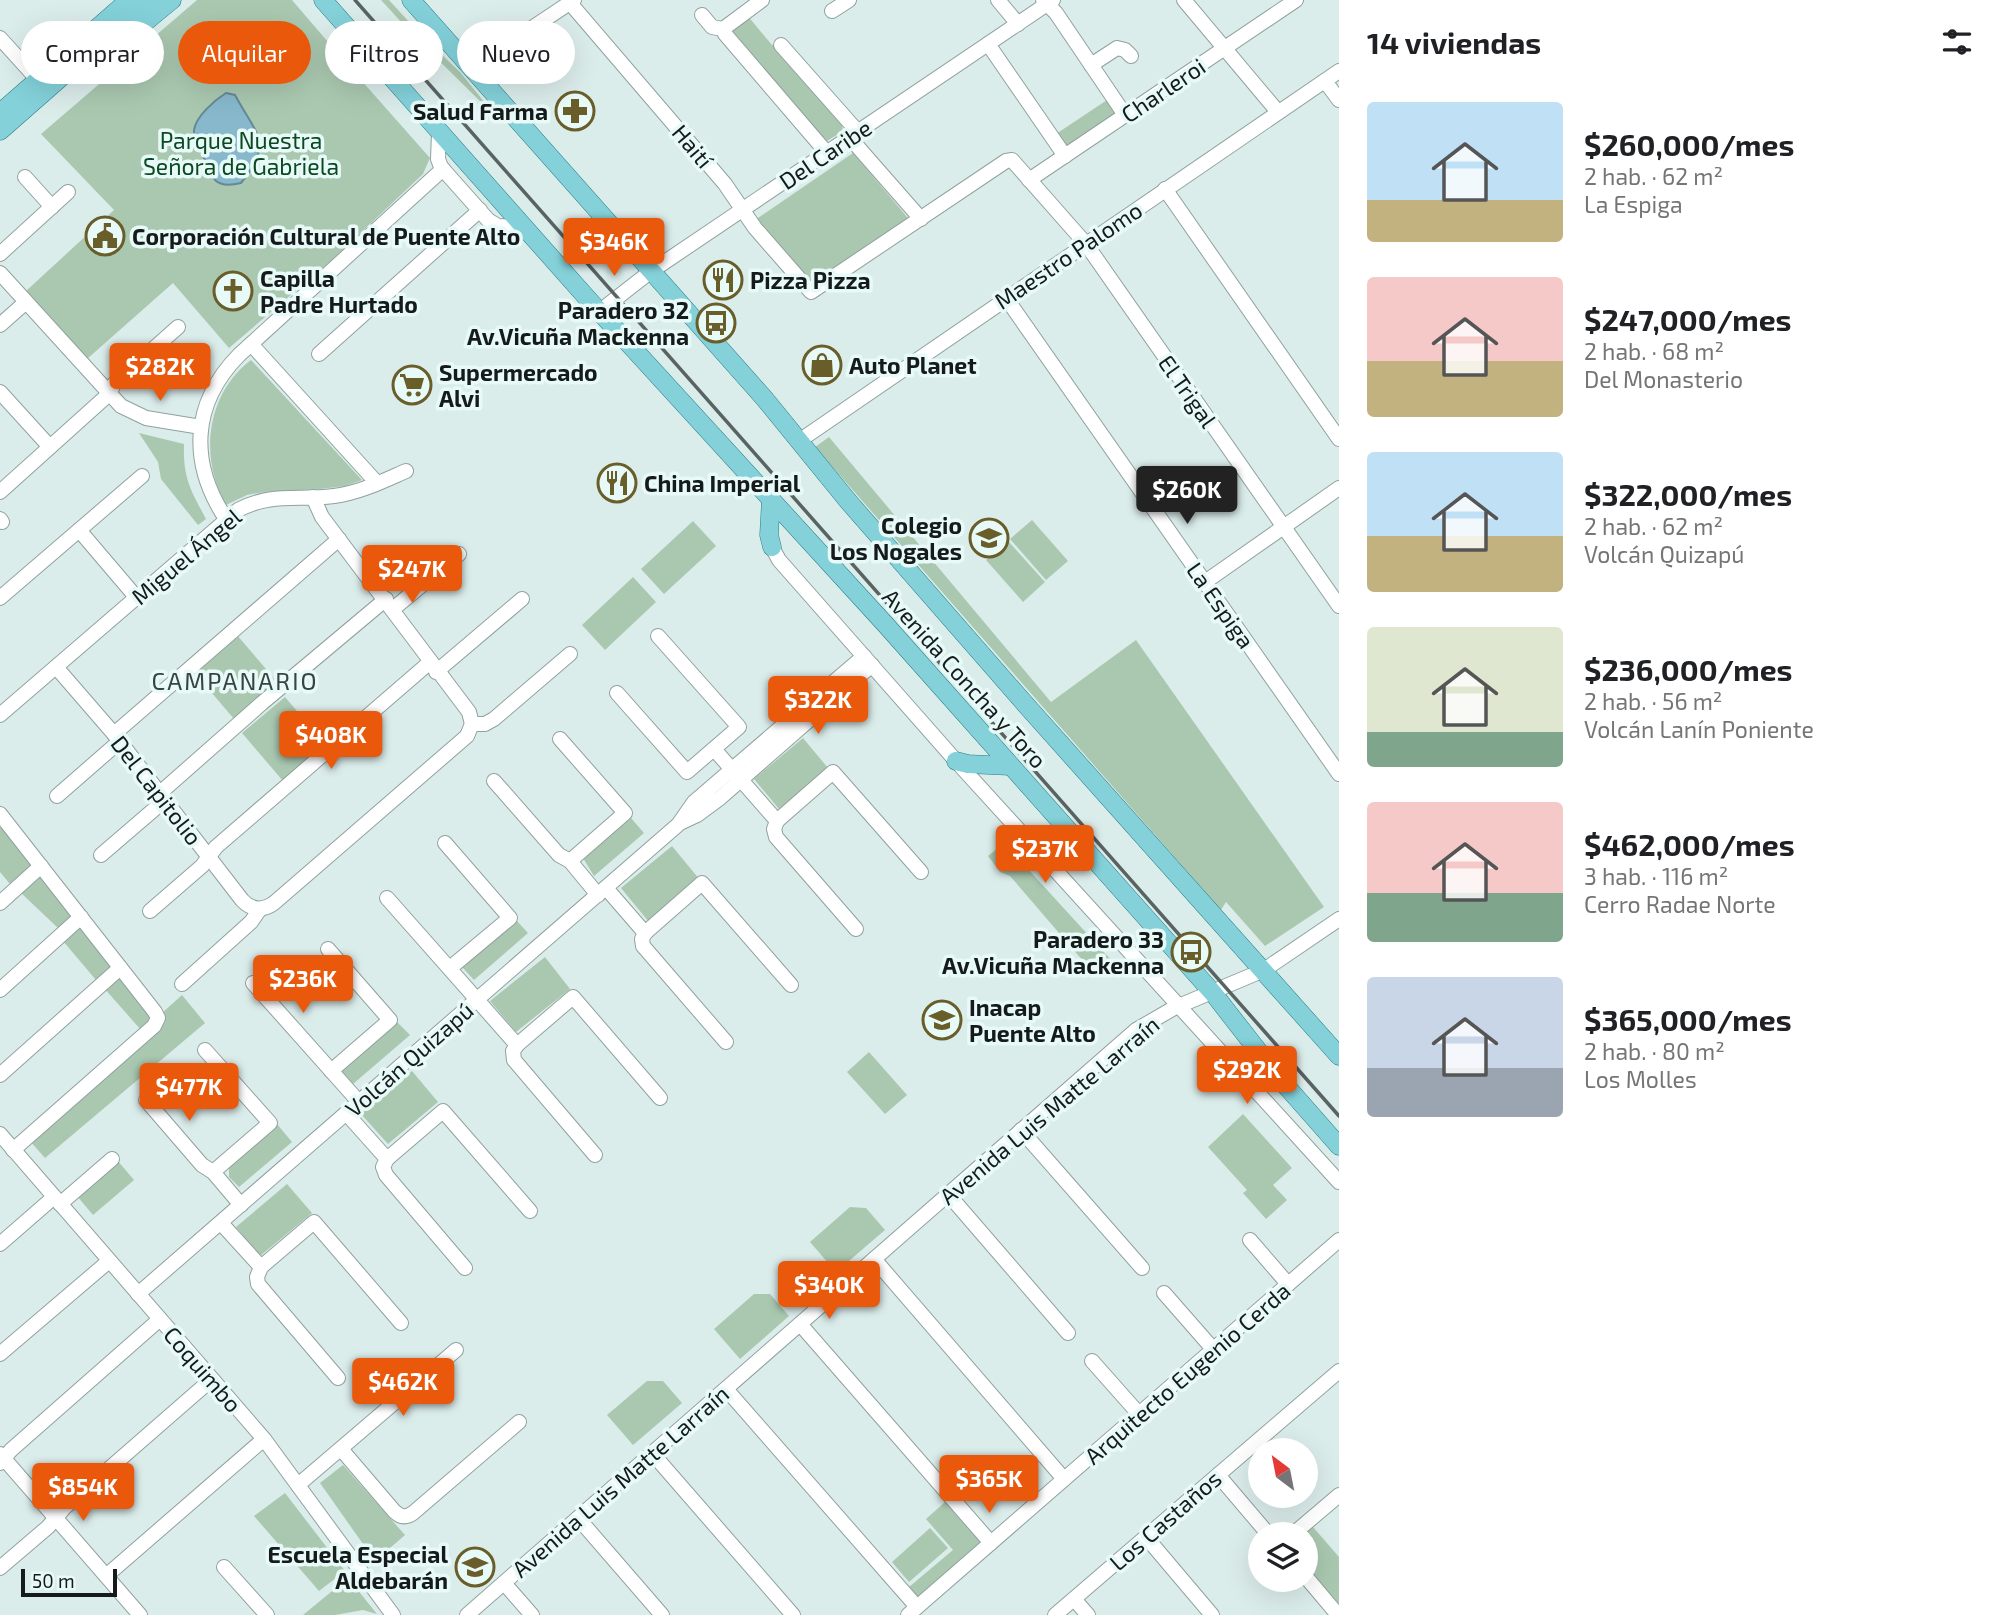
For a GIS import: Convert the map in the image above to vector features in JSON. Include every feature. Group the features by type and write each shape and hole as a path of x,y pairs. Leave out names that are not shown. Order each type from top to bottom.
{"main road":[{"path":"105,21 129,0"},
{"path":"125,21 149,0"},
{"path":"146,21 172,0"},
{"name":"Avenida Concha y Toro","path":"323,0 439,133 880,618 1213,993 1280,1079 1339,1146"},
{"name":"Avenida Concha y Toro","path":"411,0 457,51"},
{"path":"0,113 33,84"},
{"path":"0,131 54,84"},
{"name":"Avenida Concha y Toro","path":"486,84 764,398 1009,685 1339,1056"},
{"path":"771,499 769,535 772,547"},
{"path":"956,761 1010,766"}],"street":[{"path":"702,15 712,27 723,29 762,0"},
{"path":"832,11 849,0"},
{"path":"998,0 1018,24"},
{"path":"1184,0 1278,112"},
{"name":"Charleroi","path":"1029,180 1296,0"},
{"path":"542,21 572,1"},
{"name":"Haití","path":"572,1 725,184 755,228 811,292 920,219"},
{"path":"1048,1 1125,116"},
{"name":"Del Caribe","path":"600,312 650,272 1018,24 1048,1"},
{"path":"723,29 827,153"},
{"path":"0,38 21,62"},
{"path":"988,44 1065,156"},
{"path":"781,45 920,219"},
{"path":"1091,65 1118,48 1131,56"},
{"name":"Maestro Palomo","path":"799,441 1339,71"},
{"path":"1325,80 1339,100"},
{"path":"439,133 438,159 443,169 480,211 494,225 524,227"},
{"name":"El Trigal","path":"920,219 1010,160 1086,244 1339,606"},
{"path":"226,519 213,498 204,474 200,451 201,427 208,402 220,377 251,344 443,169"},
{"path":"24,177 52,207"},
{"path":"1165,190 1339,439"},
{"path":"0,254 68,192"},
{"path":"319,354 480,211"},
{"path":"0,273 121,406 138,416 201,427"},
{"name":"La Espiga","path":"1006,298 1339,774"},
{"path":"0,326 26,302"},
{"path":"0,492 109,394 114,384 177,327"},
{"path":"251,344 377,484"},
{"path":"0,392 50,447"},
{"name":"Miguel Ángel","path":"3,707 56,667 226,519 249,504 285,496 346,494 406,471"},
{"path":"0,598 142,476"},
{"path":"1205,582 1339,488"},
{"path":"182,984 251,922 260,909 274,904 470,733 472,724 468,712 318,511 313,497"},
{"path":"79,530 136,597"},
{"path":"57,796 117,737 339,539"},
{"path":"772,547 779,560 956,761 1339,1182"},
{"path":"101,855 162,797 389,604 458,554"},
{"path":"149,911 202,866 216,847 433,667 522,598"},
{"path":"617,693 687,772 738,727 658,636"},
{"path":"472,724 492,721 570,654"},
{"name":"Volcán Quizapú","path":"138,1294 680,823 709,806 736,775 868,660"},
{"name":"Del Capitolio","path":"56,667 117,737 245,904 260,909"},
{"path":"560,739 625,813 570,861"},
{"path":"714,749 777,821"},
{"path":"856,929 776,837 774,830 777,821 833,772 921,872"},
{"path":"494,780 559,855 570,861 645,933"},
{"path":"1,816 158,1018 154,1026 13,1150"},
{"path":"445,843 510,918 450,968"},
{"path":"0,903 41,866"},
{"path":"726,1042 643,946 645,933 702,883 791,985"},
{"path":"387,898 516,1045"},
{"path":"0,990 81,917"},
{"name":"Avenida Luis Matte Larraín","path":"467,1615 1136,1030 1156,1017 1264,970 1339,919"},
{"path":"328,949 390,1020 331,1071"},
{"path":"0,1075 120,968"},
{"path":"253,983 359,1102"},
{"path":"595,1155 514,1060 516,1045 573,997 660,1098"},
{"path":"205,1050 270,1123 213,1172"},
{"path":"146,1100 241,1205"},
{"path":"465,1268 384,1172 387,1159 443,1111 530,1212"},
{"path":"346,1113 387,1159"},
{"path":"1021,1130 1142,1268"},
{"name":"Coquimbo","path":"0,1134 264,1439 393,1615"},
{"path":"0,1244 113,1159"},
{"path":"948,1194 1068,1333"},
{"path":"338,1378 258,1284 257,1273 261,1267 314,1222 401,1323"},
{"path":"221,1223 261,1267"},
{"path":"1250,1240 1288,1284"},
{"name":"Arquitecto Eugenio Cerda","path":"912,1611 1339,1240"},
{"path":"874,1259 1064,1479"},
{"path":"0,1354 109,1261"},
{"path":"1164,1293 1213,1349"},
{"path":"140,1615 2,1458 160,1319"},
{"path":"800,1324 991,1543"},
{"path":"298,1485 456,1350"},
{"path":"1092,1361 1139,1414"},
{"name":"Los Castaños","path":"1055,1615 1339,1371"},
{"path":"0,1568 48,1527 64,1508 212,1379"},
{"path":"726,1389 912,1611"},
{"path":"341,1449 394,1511 404,1516 413,1514 519,1422"},
{"path":"106,1576 264,1439"},
{"path":"652,1454 793,1615"},
{"path":"1218,1475 1258,1522"},
{"path":"1307,1522 1339,1494"},
{"path":"578,1518 662,1615"},
{"path":"1146,1537 1212,1615"},
{"path":"224,1567 267,1615"},
{"path":"504,1583 532,1615"},
{"path":"1318,1591 1338,1614"},
{"path":"1074,1599 1087,1615"}],"green space":[{"name":"Parque Nuestra Señora de Gabriela","path":"197,0 292,0 310,21 178,21 178,84 311,84 311,22 325,38 325,84 365,84 430,158 423,174 333,259 229,348 173,283 87,359 26,291 114,210 41,134 99,84 164,84 164,28"},
{"path":"381,0 389,0 408,21 400,21"},
{"path":"747,15 772,45 775,44 842,125 843,131 827,141 821,139 732,33 732,27"},
{"path":"443,56 457,69 457,78 443,65"},
{"path":"463,84 470,84 485,103"},
{"path":"1107,100 1118,116 1070,148 1064,145 1056,134"},
{"path":"853,153 908,218 811,284 755,220"},
{"path":"251,360 362,480 345,486 263,492 247,495 226,505 217,487 212,467 211,428 224,390"},
{"path":"139,433 184,444 189,483 206,519 198,525 161,479 158,462"},
{"path":"829,437 1051,702 1136,640 1324,907 1265,946 1226,902 1221,910 815,447"},
{"path":"1032,520 1068,561 1046,580 1010,539"},
{"path":"693,521 716,546 664,594 641,569"},
{"path":"1008,541 1045,582 1023,602 986,560"},
{"path":"633,577 656,602 605,650 582,625"},
{"path":"237,635 278,683 234,719 194,672"},
{"path":"285,697 326,745 283,781 242,733"},
{"path":"803,738 828,768 779,809 754,779"},
{"path":"631,818 644,833 594,876 583,858"},
{"path":"0,828 4,828 30,862 30,866 10,884 0,872"},
{"path":"1004,843 1113,962 1096,976 1010,876 1000,872 988,856"},
{"path":"672,846 700,880 649,922 621,888"},
{"path":"36,878 42,878 72,916 58,928 20,892"},
{"path":"516,920 528,933 474,980 462,967"},
{"path":"82,927 110,962 110,969 96,980 63,941"},
{"path":"545,957 570,989 516,1032 490,1001"},
{"path":"116,978 121,979 149,1014 149,1020 141,1030 104,988"},
{"path":"182,995 205,1023 45,1158 30,1141 163,1023 161,1014"},
{"path":"396,1021 410,1035 353,1084 340,1069"},
{"path":"869,1052 907,1095 885,1114 847,1072"},
{"path":"412,1071 438,1102 388,1144 361,1114"},
{"path":"1243,1114 1292,1168 1273,1185 1287,1200 1266,1219 1243,1193 1247,1190 1208,1147"},
{"path":"277,1124 292,1142 239,1187 229,1177 229,1168"},
{"path":"117,1160 134,1180 93,1215 77,1196"},
{"path":"287,1184 312,1213 260,1256 236,1227"},
{"path":"850,1207 866,1208 885,1230 836,1272 810,1242"},
{"path":"754,1294 770,1294 789,1316 740,1359 714,1329"},
{"path":"647,1381 663,1381 682,1403 633,1445 607,1415"},
{"path":"343,1465 405,1535 375,1561 320,1483"},
{"path":"285,1493 345,1571 319,1591 254,1516"},
{"path":"945,1502 981,1543 918,1597 909,1587 953,1550 926,1519"},
{"path":"930,1528 948,1548 909,1582 892,1562"},
{"path":"1318,1533 1339,1557 1337,1605 1318,1583"},
{"path":"348,1578 377,1614 363,1610 335,1615 303,1615"}],"water":[{"path":"226,93 235,95 259,139 257,158 251,169 241,183 231,185 215,180 194,134 195,125 202,114"}],"railway":[{"path":"355,0 1339,1116"}],"place":[{"name":"Salud Farma","path":"575,111"},
{"name":"Corporación Cultural de Puente Alto","path":"105,236"},
{"name":"Pizza Pizza","path":"723,280"},
{"name":"Capilla Padre Hurtado","path":"233,291"},
{"name":"Paradero 32 Av.Vicuña Mackenna","path":"716,323"},
{"name":"Auto Planet","path":"822,365"},
{"name":"Supermercado Alvi","path":"412,385"},
{"name":"China Imperial","path":"617,483"},
{"name":"Colegio Los Nogales","path":"989,538"},
{"name":"Paradero 33 Av.Vicuña Mackenna","path":"1191,952"},
{"name":"Inacap Puente Alto","path":"942,1020"},
{"name":"Escuela Especial Aldebarán","path":"475,1567"}],"district":[{"name":"CAMPANARIO","path":"235,680"}]}
